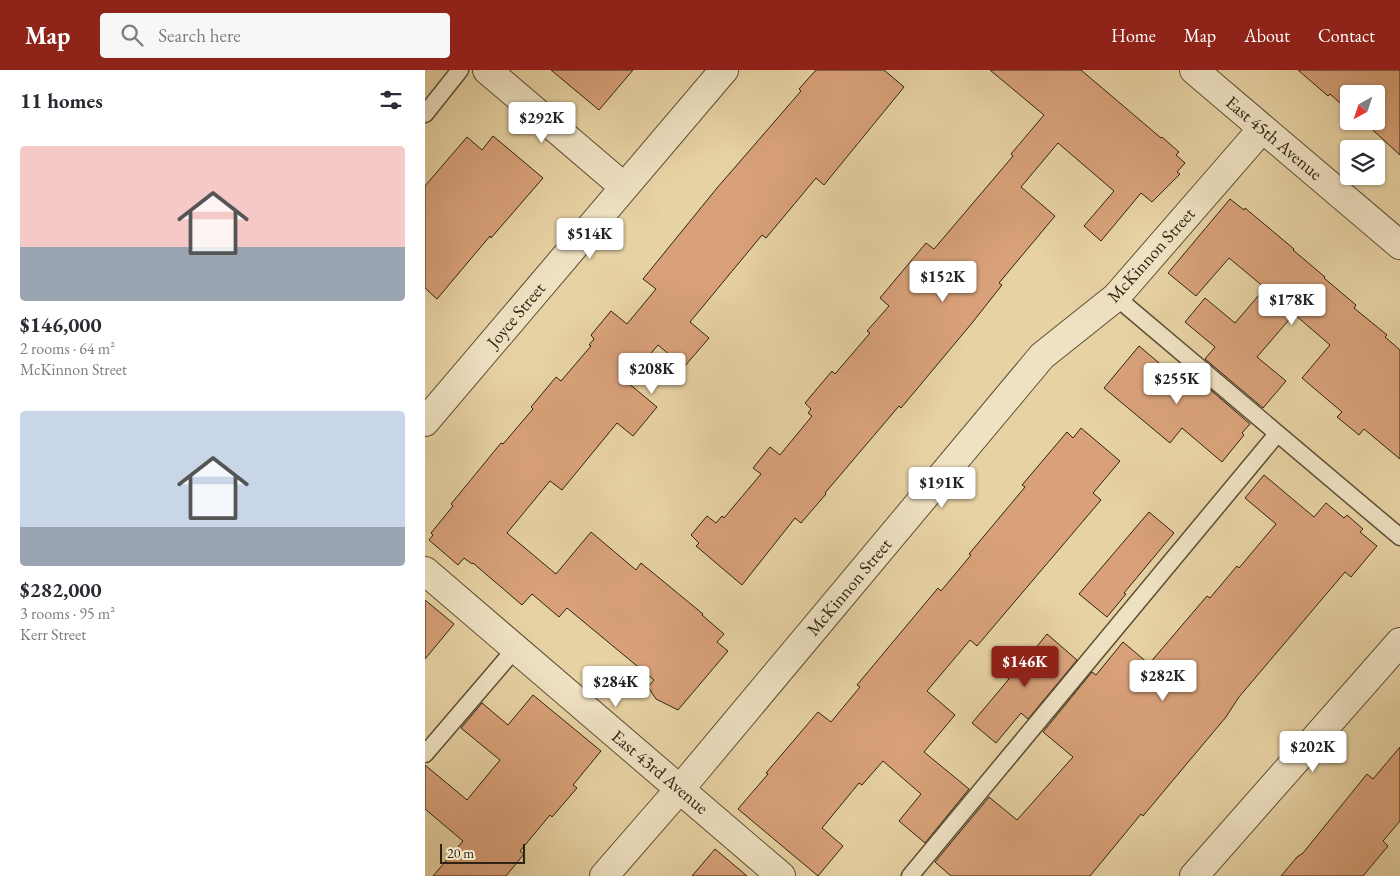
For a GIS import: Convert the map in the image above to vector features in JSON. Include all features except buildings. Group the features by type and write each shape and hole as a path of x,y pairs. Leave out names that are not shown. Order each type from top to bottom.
{"street":[{"path":"487,70 624,187"},
{"name":"Joyce Street","path":"425,422 723,70"},
{"name":"East 45th Avenue","path":"1197,71 1262,129 1400,245"},
{"name":"McKinnon Street","path":"604,876 680,789 1042,356 1116,297 1262,129"},
{"name":"East 43rd Avenue","path":"425,571 781,876"},
{"path":"1195,876 1400,642"}],"lane":[{"path":"425,114 460,70"},
{"path":"1116,297 1400,537"},
{"path":"910,876 1277,434"},
{"path":"425,754 515,648"}]}
